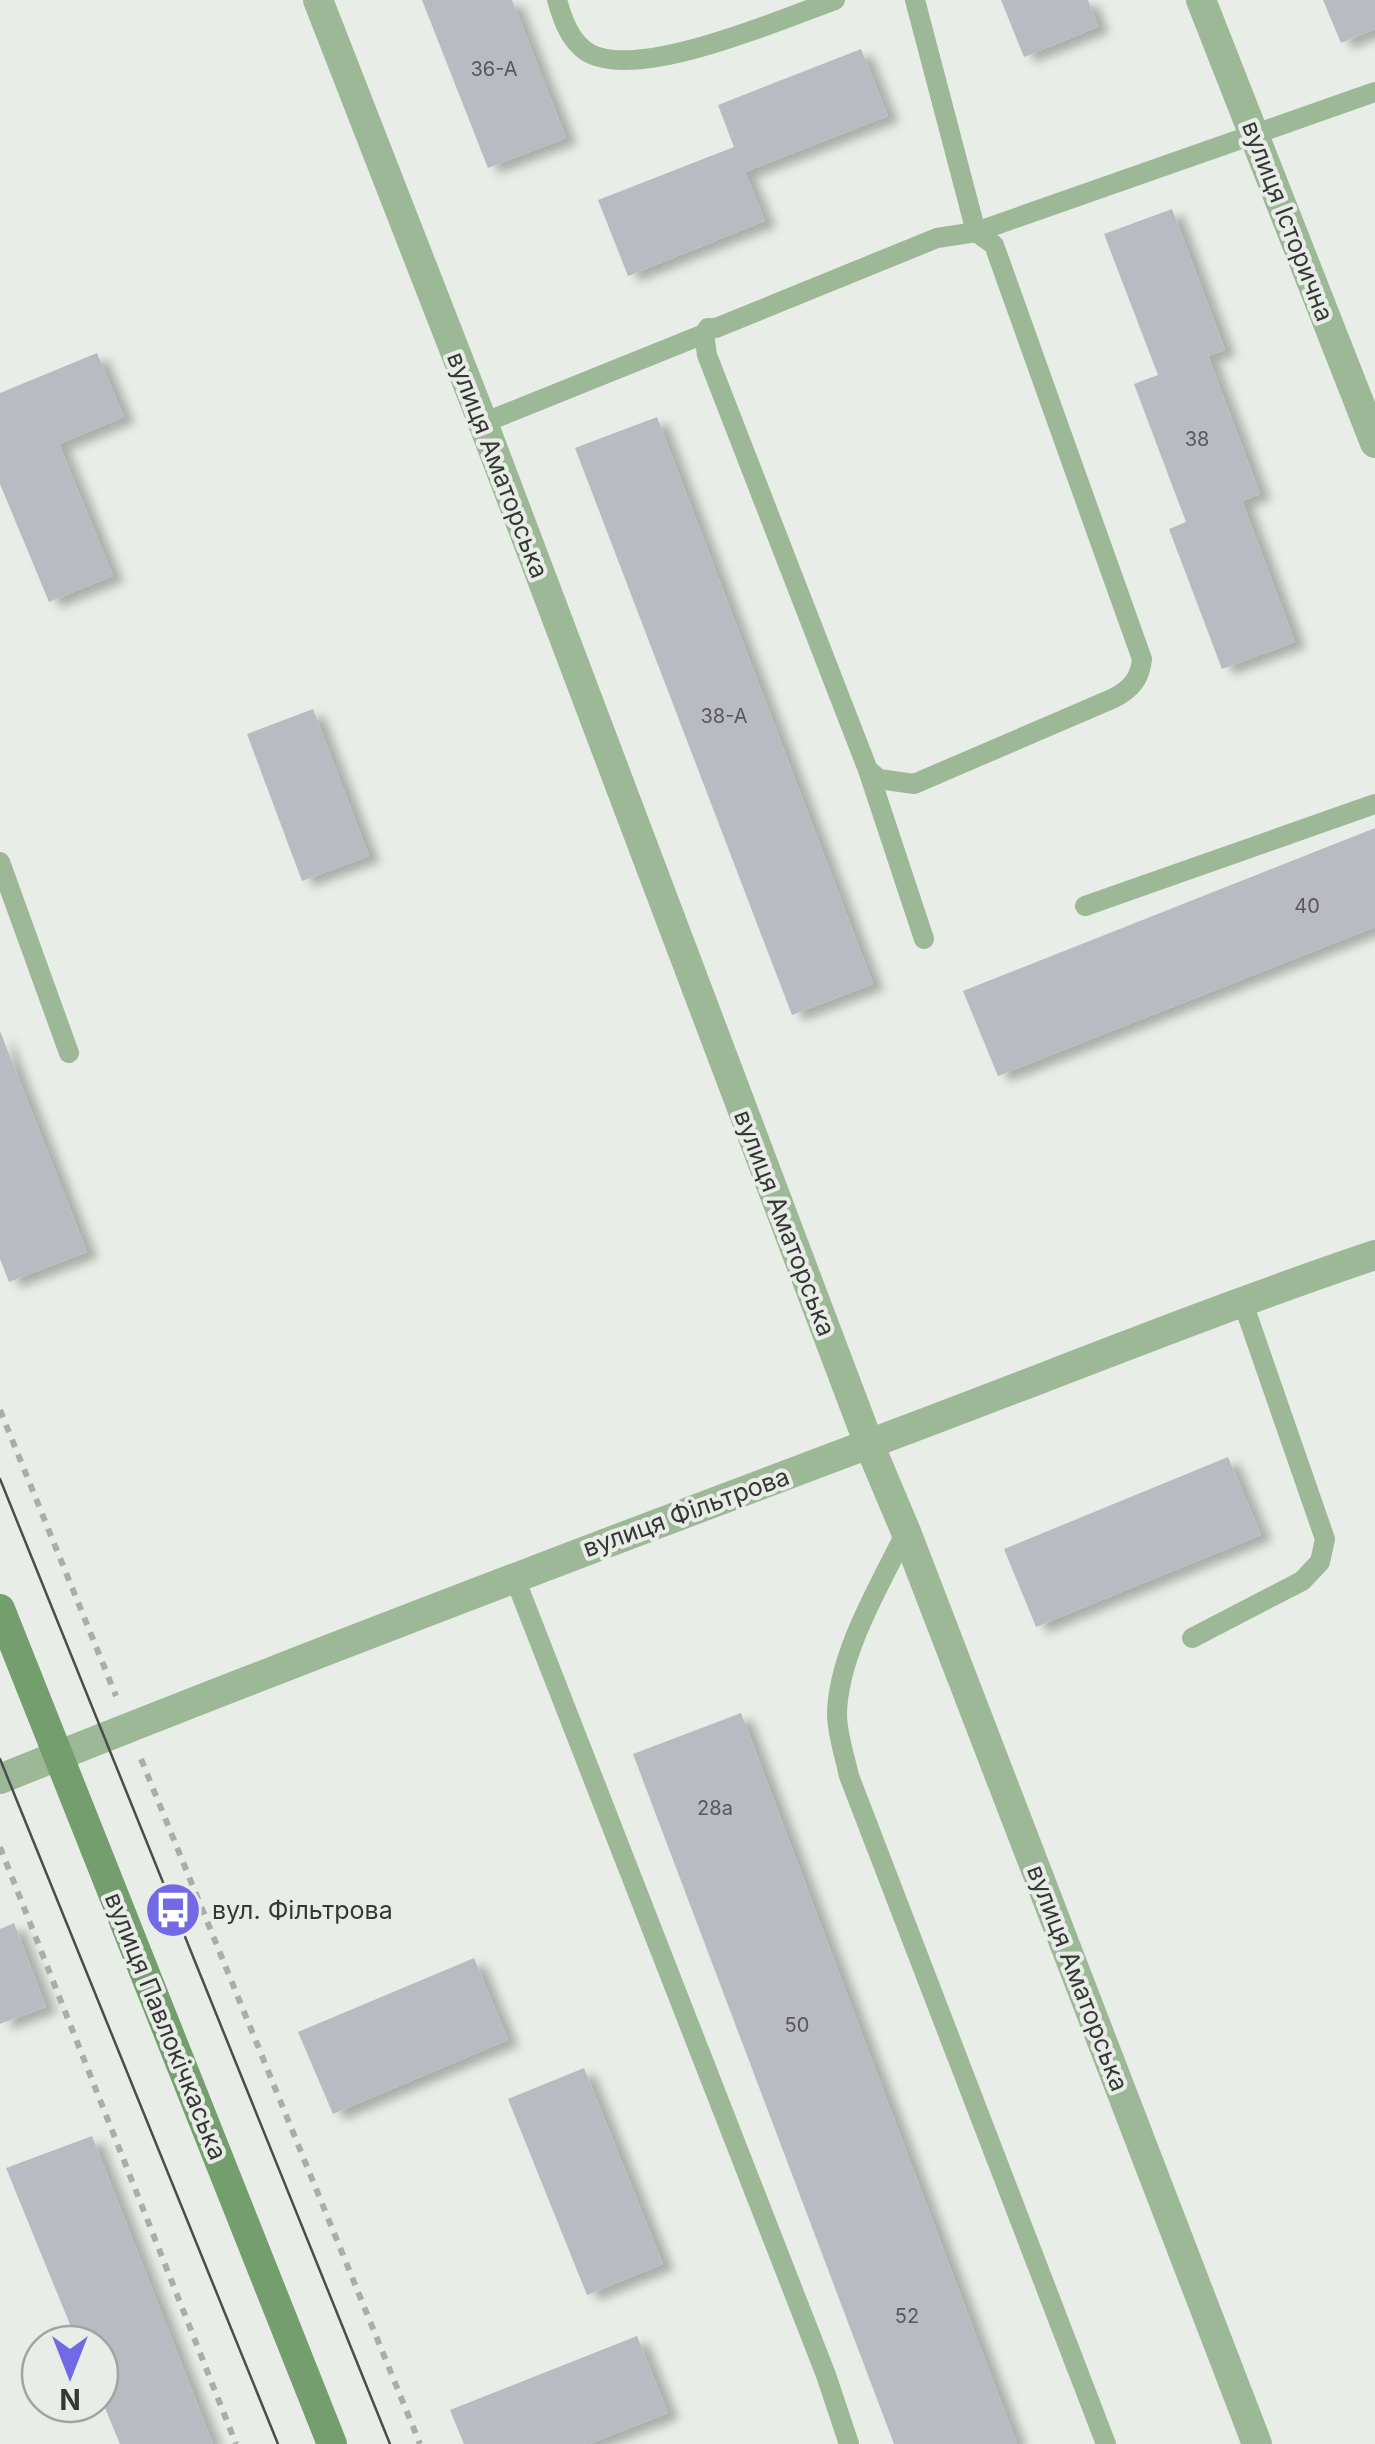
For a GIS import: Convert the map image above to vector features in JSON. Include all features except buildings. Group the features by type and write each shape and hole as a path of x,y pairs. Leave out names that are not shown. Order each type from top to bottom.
{"street":[{"name":"вулиця Аматорська","path":"318,0 483,423 869,1444 1257,2444"},
{"name":"вулиця Історична","path":"1201,0 1375,443"},
{"name":"вулиця Фільтрова","path":"0,1779 514,1576 1242,1300 1375,1255"},
{"name":"вулиця Павлокічкаська","path":"0,1608 332,2444"}],"lane":[{"path":"556,0 565,25 582,49 604,60 638,61 683,53 835,0"},
{"path":"868,770 879,778 914,784 1126,692 1141,672 1142,659 1006,273 994,245 976,232 915,0"},
{"path":"483,423 704,334 708,328 937,238 976,232 1375,92"},
{"path":"704,334 706,355 868,770 924,939"},
{"path":"1085,906 1375,804"},
{"path":"0,862 69,1053"},
{"path":"1192,1638 1302,1581 1320,1562 1325,1539 1242,1300"},
{"path":"906,1532 867,1609 849,1656 837,1715 849,1776 1106,2444"},
{"path":"514,1576 806,2322 848,2444"}],"path":[{"path":"0,1846 236,2444"},
{"path":"245,2014 420,2444"}],"tram line":[{"path":"0,1479 390,2444"},
{"path":"0,1759 278,2444"}],"place":[{"name":"вул. Фільтрова","path":"173,1910"}]}
